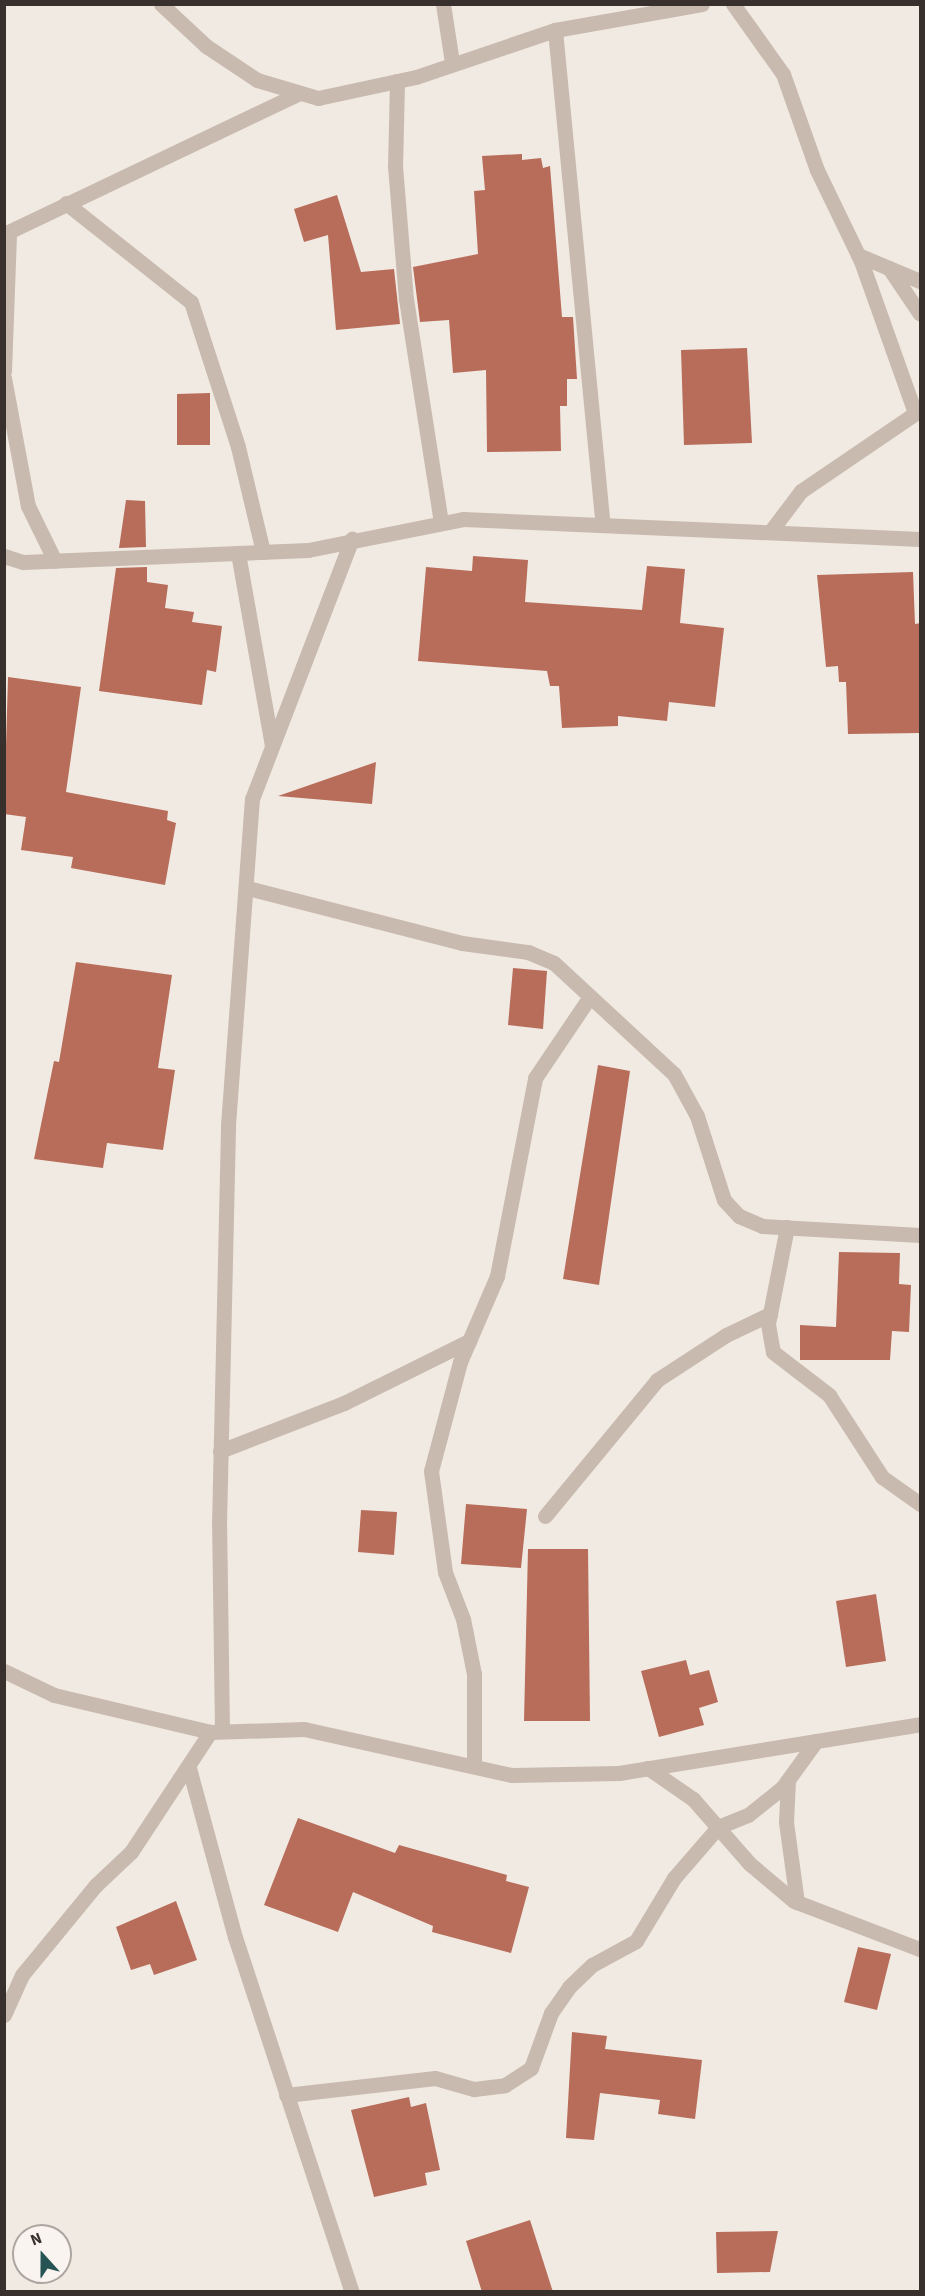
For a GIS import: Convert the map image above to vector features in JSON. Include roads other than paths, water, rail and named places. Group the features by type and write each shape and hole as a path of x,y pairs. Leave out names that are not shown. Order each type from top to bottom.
{"street":[{"path":"161,4 206,46 257,80 318,98 397,81 555,30 702,4"},
{"path":"443,4 452,62"},
{"path":"734,4 783,74 817,170 858,255 918,411 801,491 770,532"},
{"path":"555,30 603,525"},
{"path":"397,81 395,166 406,299 441,522"},
{"path":"4,371 7,233 66,202 299,93"},
{"path":"66,202 191,302 238,447 263,552"},
{"path":"858,255 921,281"},
{"path":"889,268 921,314"},
{"path":"4,378 28,506 55,561"},
{"path":"4,556 23,562 308,550 441,522 603,525 921,539"},
{"path":"4,2014 22,1976 96,1885 131,1852 216,1732 228,1125 248,888 252,799 352,539"},
{"path":"238,553 273,747"},
{"path":"248,888 462,944 528,952 554,963 589,998 674,1074 698,1116 724,1200 739,1216 762,1226 921,1235"},
{"path":"474,1766 474,1674 463,1619 445,1572 431,1471 469,1341 497,1276 535,1078 589,998"},
{"path":"787,1227 770,1314 772,1352 829,1395 882,1477 921,1504"},
{"path":"545,1516 657,1380 717,1340 770,1314"},
{"path":"220,1451 344,1403 469,1341"},
{"path":"4,1671 54,1695 216,1732 304,1730 512,1775 648,1768 921,1724"},
{"path":"286,2095 435,2078 474,2089 505,2085 531,2068 551,2013 569,1987 592,1965 636,1941 674,1878 718,1827 747,1815 789,1780 816,1741"},
{"path":"189,1768 286,2095 352,2292"},
{"path":"648,1768 693,1799 750,1864 797,1902 921,1949"},
{"path":"789,1780 786,1822 797,1902"}]}
